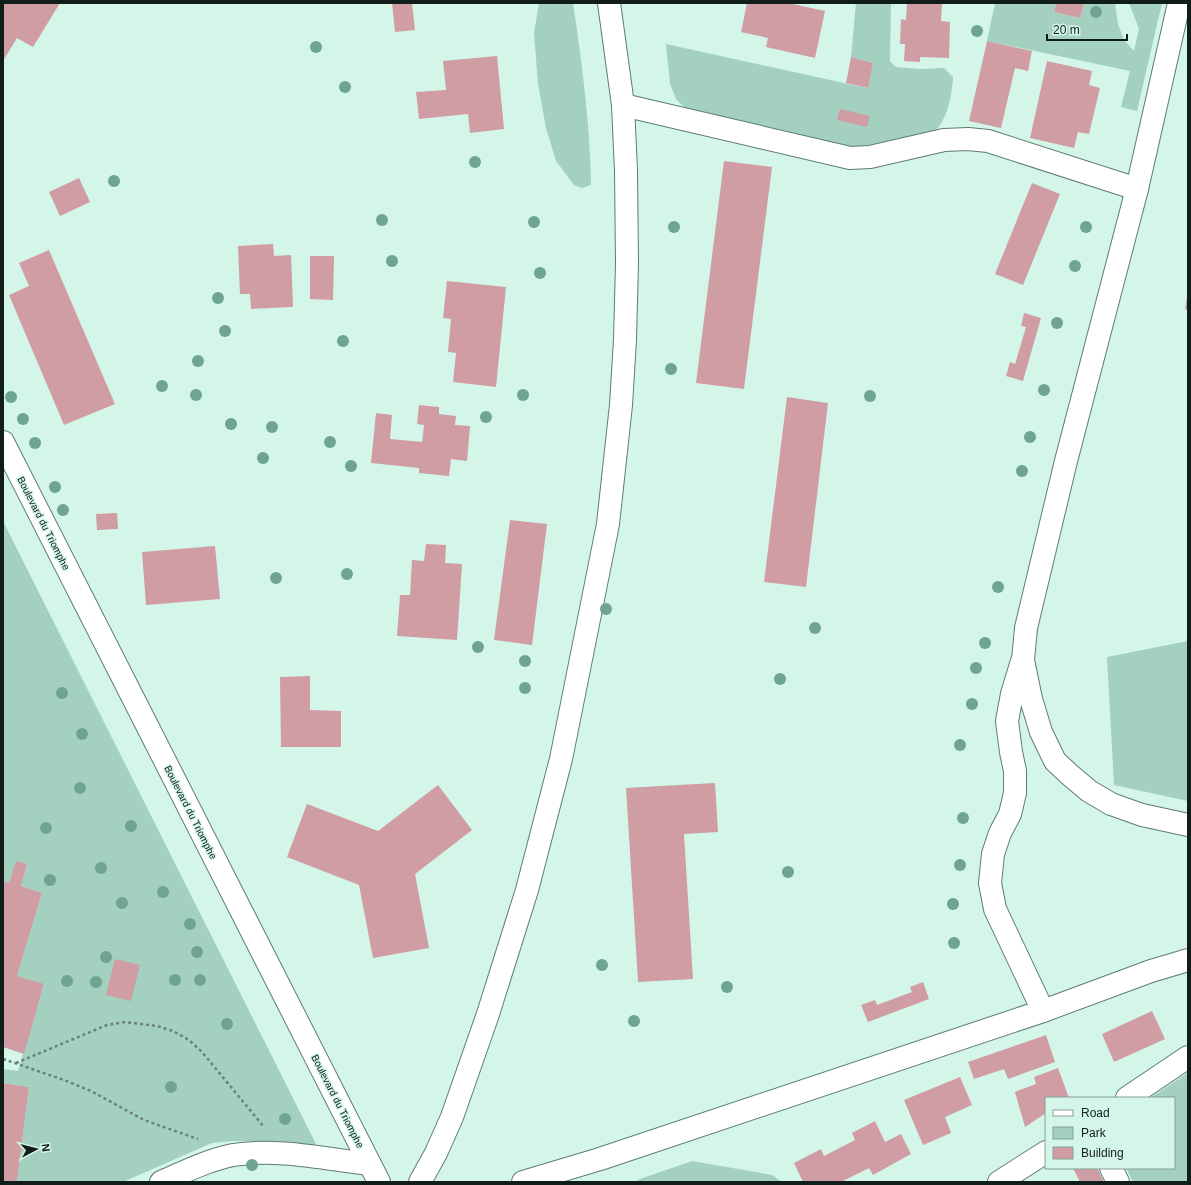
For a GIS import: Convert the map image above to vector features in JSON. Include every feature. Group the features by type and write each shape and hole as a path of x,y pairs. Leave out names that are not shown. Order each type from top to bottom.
{"street":[{"path":"420,1182 436,1153 452,1117 488,1014 526,890 561,759 608,524 621,405 628,263 623,105 609,3"},
{"path":"1043,1011 995,909 990,883 993,854 1000,833 1010,814 1015,793 1015,771 1007,721 1012,694 1023,660 1027,620 1068,454 1137,190 1179,3"},
{"path":"623,105 850,158 870,157 944,140 968,139 988,141 1137,190"},
{"name":"Boulevard du Triomphe","path":"3,442 375,1173"},
{"path":"1023,660 1031,699 1041,732 1055,761 1089,791 1111,804 1142,815 1188,825"},
{"path":"523,1182 600,1159 1043,1011 1151,971 1188,960"},
{"path":"1128,1097 1188,1057"},
{"path":"161,1182 209,1161 254,1153 285,1154 375,1173"},
{"path":"999,1182 1045,1153"},
{"path":"1112,1169 1118,1182"}],"path":[{"path":"16,1064 107,1025 124,1022 157,1026 173,1031 189,1040 202,1052 285,1154"},
{"path":"3,1059 91,1091 144,1120 199,1139"}],"green space":[{"path":"539,3 573,3 585,94 589,139 591,185 582,188 574,185 556,161 546,128 538,84 534,33"},
{"path":"856,3 891,3 890,61 896,67 920,69 944,68 953,77 952,91 946,113 935,131 859,147 836,145 687,110 676,99 670,84 666,44 867,88 873,63 851,57"},
{"path":"995,3 1056,3 1054,12 1080,18 1084,3 1115,3 1118,24 1124,40 1134,51 1139,29 1129,3 1162,3 1137,111 1121,107 1130,71 987,41"},
{"path":"3,521 320,1152 276,1142 233,1141 212,1143 123,1182 17,1182 29,1087 3,1083 3,1069 18,1071 44,985 17,976 42,893 21,886 27,864 16,862 9,883 3,881"},
{"path":"1188,641 1188,801 1114,785 1107,657"},
{"path":"1188,1073 1188,1182 1133,1182 1126,1169 1175,1169 1175,1097 1152,1097"},
{"path":"692,1161 772,1175 782,1182 635,1182"}],"building":[{"path":"3,3 60,3 33,47 17,38 3,61"},
{"path":"392,3 412,3 415,30 395,32"},
{"path":"747,3 788,3 825,11 815,58 766,47 768,38 741,32"},
{"path":"907,3 942,3 941,21 950,22 949,58 920,57 920,62 904,61 905,44 900,44 901,19 906,20"},
{"path":"1056,3 1084,3 1080,18 1054,12"},
{"path":"987,41 1032,51 1028,71 1015,68 1001,128 969,121"},
{"path":"497,56 504,129 470,133 468,114 419,119 416,92 446,90 443,61"},
{"path":"851,57 873,63 868,88 846,83"},
{"path":"1047,61 1092,71 1089,85 1100,88 1089,134 1078,132 1074,148 1030,138"},
{"path":"840,109 870,116 867,127 837,120"},
{"path":"724,161 772,167 744,389 696,383"},
{"path":"79,178 90,202 60,216 49,192"},
{"path":"1032,183 1060,194 1023,285 995,274"},
{"path":"273,244 274,256 291,255 293,307 251,309 250,294 240,294 238,246"},
{"path":"49,250 115,404 64,425 9,295 29,286 19,263"},
{"path":"310,256 334,256 333,300 310,299"},
{"path":"447,281 506,287 496,387 453,382 456,353 448,352 451,319 443,318"},
{"path":"1188,298 1188,310 1185,309"},
{"path":"1024,313 1041,318 1023,381 1006,376 1010,362 1015,364 1026,327 1021,326"},
{"path":"787,397 828,403 806,587 764,582"},
{"path":"419,405 439,407 439,414 456,416 455,425 470,426 467,461 451,459 449,476 419,473 419,468 371,463 376,413 392,415 390,439 422,442 424,425 417,424"},
{"path":"117,513 118,529 97,530 96,514"},
{"path":"510,520 547,524 532,645 494,640"},
{"path":"426,544 446,545 445,563 462,564 457,640 397,636 400,595 410,595 412,560 424,561"},
{"path":"215,546 220,599 146,605 142,552"},
{"path":"310,676 310,710 341,711 341,747 281,747 280,677"},
{"path":"715,783 718,832 684,834 693,979 638,982 626,788"},
{"path":"438,785 472,830 415,874 429,948 373,958 359,885 287,857 307,804 378,831"},
{"path":"16,861 27,864 21,886 42,893 17,976 44,984 24,1054 3,1047 3,881 9,883"},
{"path":"115,959 140,965 131,1001 106,995"},
{"path":"923,982 929,999 868,1022 861,1005 875,1000 877,1005 912,992 910,987"},
{"path":"1152,1011 1165,1039 1114,1062 1102,1034"},
{"path":"1046,1035 1055,1062 1008,1079 1004,1069 974,1079 968,1062"},
{"path":"1058,1068 1069,1097 1045,1097 1045,1114 1025,1127 1015,1092 1036,1084 1034,1077"},
{"path":"960,1077 972,1105 945,1117 951,1133 923,1145 904,1100"},
{"path":"3,1083 29,1087 17,1182 3,1182"},
{"path":"875,1121 885,1142 901,1134 911,1154 873,1175 869,1168 841,1182 803,1182 794,1163 821,1149 824,1156 855,1140 852,1133"},
{"path":"1074,1169 1098,1169 1104,1182 1080,1182"}]}
